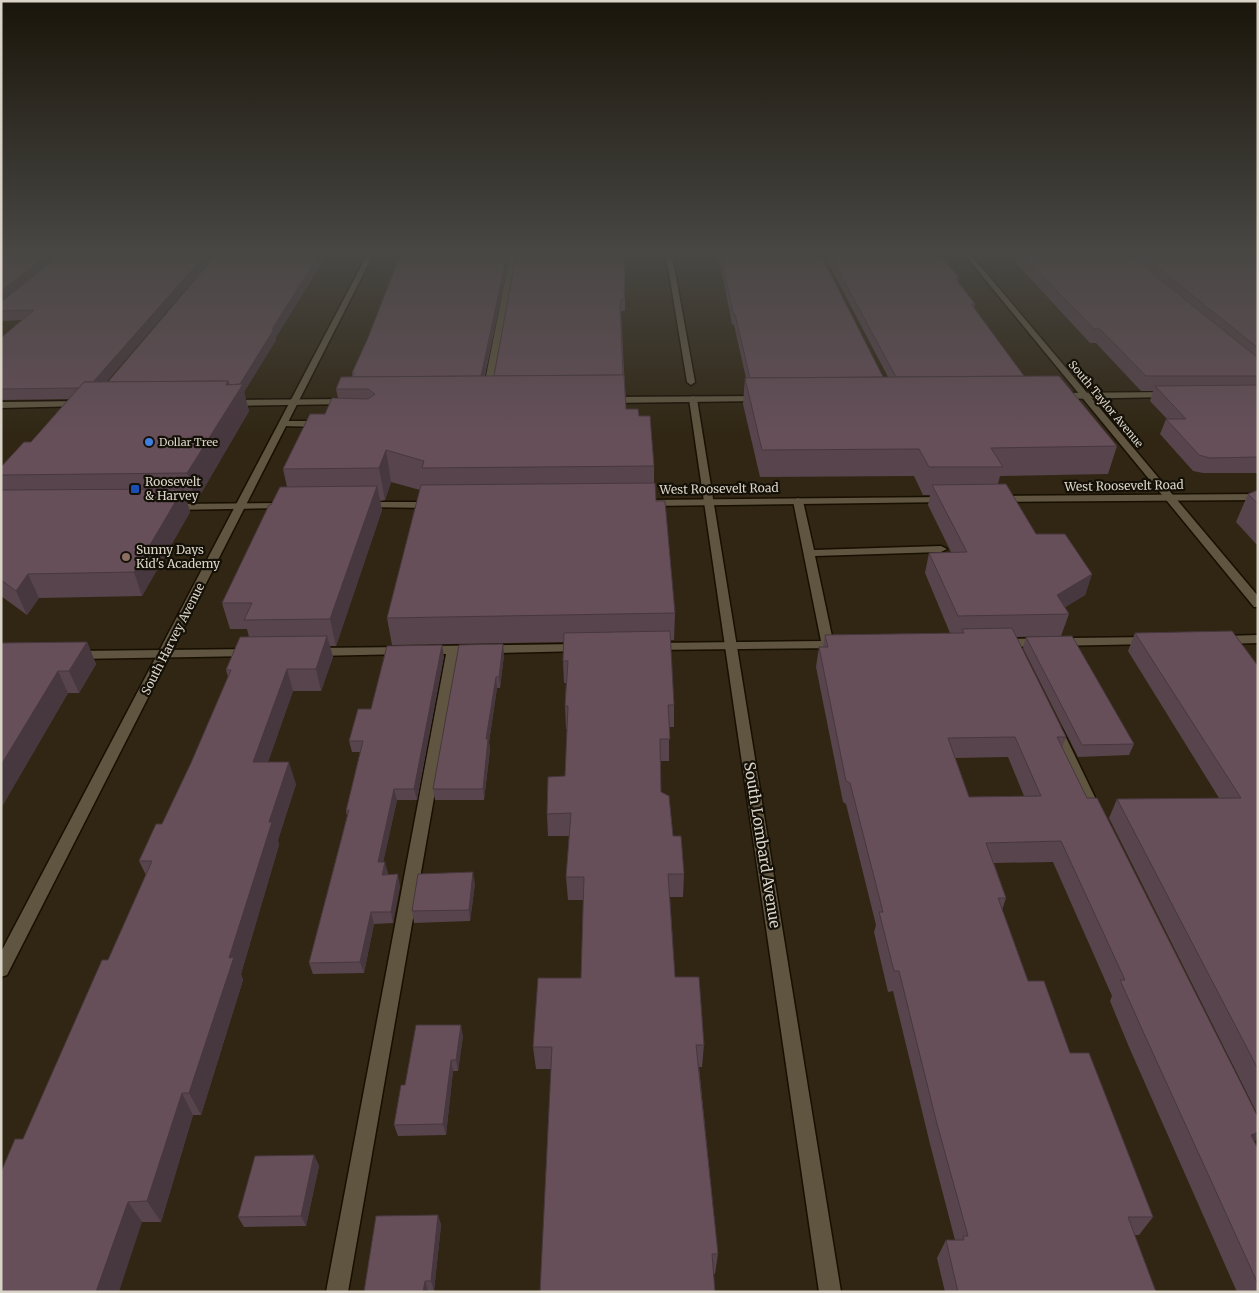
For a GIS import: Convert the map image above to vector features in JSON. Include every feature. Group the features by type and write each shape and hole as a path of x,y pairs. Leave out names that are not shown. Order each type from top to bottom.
{"street":[{"name":"South Harvey Avenue","path":"1,970 339,315"},
{"path":"486,401 502,315"},
{"path":"680,315 691,382"},
{"name":"South Taylor Avenue","path":"1018,315 1258,604"},
{"path":"1052,396 1180,395"},
{"name":"South Lombard Avenue","path":"693,399 830,1292"},
{"path":"600,400 764,399"},
{"path":"219,403 357,402"},
{"path":"1,405 95,404"},
{"path":"284,424 327,424"},
{"name":"West Roosevelt Road","path":"983,499 1258,497"},
{"name":"West Roosevelt Road","path":"642,503 954,500"},
{"path":"798,501 828,645"},
{"path":"349,505 437,504"},
{"path":"164,507 290,506"},
{"path":"809,552 941,549"},
{"path":"1210,640 1258,639"},
{"path":"992,643 1161,641"},
{"path":"1012,642 1021,660"},
{"path":"641,647 857,644"},
{"path":"304,652 592,648"},
{"path":"338,1292 453,650"},
{"path":"60,655 265,652"},
{"path":"1047,714 1104,830"}],"building":[{"path":"28,315 152,315 93,382 84,382 79,388 1,389 1,338"},
{"path":"165,315 281,315 240,384 229,385 228,381 108,382"},
{"path":"377,315 494,315 481,376 352,377 354,373 352,373"},
{"path":"505,315 620,315 623,375 494,376"},
{"path":"735,315 852,315 883,377 750,378"},
{"path":"863,315 979,315 1024,376 896,377"},
{"path":"1081,315 1205,315 1258,358 1258,376 1146,376 1100,329 1094,329"},
{"path":"1217,315 1258,315 1258,348"},
{"path":"624,375 626,409 638,409 639,416 650,416 654,466 422,468 424,461 386,450 379,468 283,469 310,414 325,414 332,398 368,399 375,394 368,389 336,389 341,377"},
{"path":"1059,376 1117,446 991,448 1003,467 929,467 919,449 762,450 745,378"},
{"path":"228,381 226,385 243,384 187,473 1,475 1,467 24,442 31,442 84,382"},
{"path":"1258,385 1258,457 1210,458 1199,455 1166,419 1186,419 1155,386"},
{"path":"655,483 656,501 665,501 675,613 387,618 421,485"},
{"path":"1006,484 1036,534 1065,534 1092,574 1057,595 1069,614 958,616 929,553 967,552 932,485"},
{"path":"377,486 330,619 244,620 252,603 222,603 269,505 271,505 280,487"},
{"path":"183,489 134,572 28,574 16,591 1,580 1,490"},
{"path":"1258,490 1258,504 1248,494"},
{"path":"1012,628 1066,737 1057,737 1087,798 1097,798 1258,1117 1258,1132 1251,1135 1258,1149 1258,1284 1120,980 1125,980 1061,841 986,843 1006,898 998,898 1028,981 1044,981 1070,1053 1089,1053 1153,1217 1128,1217 1156,1292 958,1292 946,1240 964,1240 963,1236 968,1236 937,1124 899,971 894,971 879,912 883,912 850,783 846,781 819,647 828,647 825,635 964,633 962,629","holes":["1015,737 1041,796 969,797 948,738"]},
{"path":"670,631 674,705 668,705 670,739 660,739 661,792 669,796 673,836 681,836 684,874 668,874 675,977 699,977 704,1045 696,1045 718,1254 712,1254 715,1292 540,1292 552,1047 533,1047 538,978 581,978 584,877 566,877 571,813 547,814 548,777 565,776 568,706 565,706 568,661 563,661 564,633"},
{"path":"1232,631 1258,666 1258,1069 1117,799 1241,798 1135,633"},
{"path":"327,636 316,669 287,669 253,762 289,762 269,822 272,822 229,958 234,957 189,1093 182,1093 147,1201 128,1202 96,1292 1,1292 1,1172 15,1139 23,1139 102,960 108,960 152,861 139,861 156,824 162,824 191,763 231,670 226,670 240,637"},
{"path":"1072,636 1134,744 1082,745 1026,637"},
{"path":"87,642 69,671 58,671 1,765 1,643"},
{"path":"503,644 499,677 496,677 486,739 488,739 483,789 433,789 459,645"},
{"path":"442,645 414,789 394,789 378,862 385,862 382,875 398,874 391,912 371,912 360,962 309,963 349,810 346,811 363,741 349,741 358,709 371,709 387,646"},
{"path":"473,872 469,910 412,911 418,874"},
{"path":"416,1025 461,1025 456,1060 451,1060 443,1124 394,1125 401,1085 405,1085"},
{"path":"314,1155 301,1216 238,1217 255,1156"},
{"path":"438,1215 431,1281 425,1281 423,1292 364,1292 376,1216"}],"place":[{"name":"Dollar Tree","path":"149,442"},
{"name":"Roosevelt & Harvey","path":"135,489"},
{"name":"Sunny Days Kid's Academy","path":"126,557"}]}
